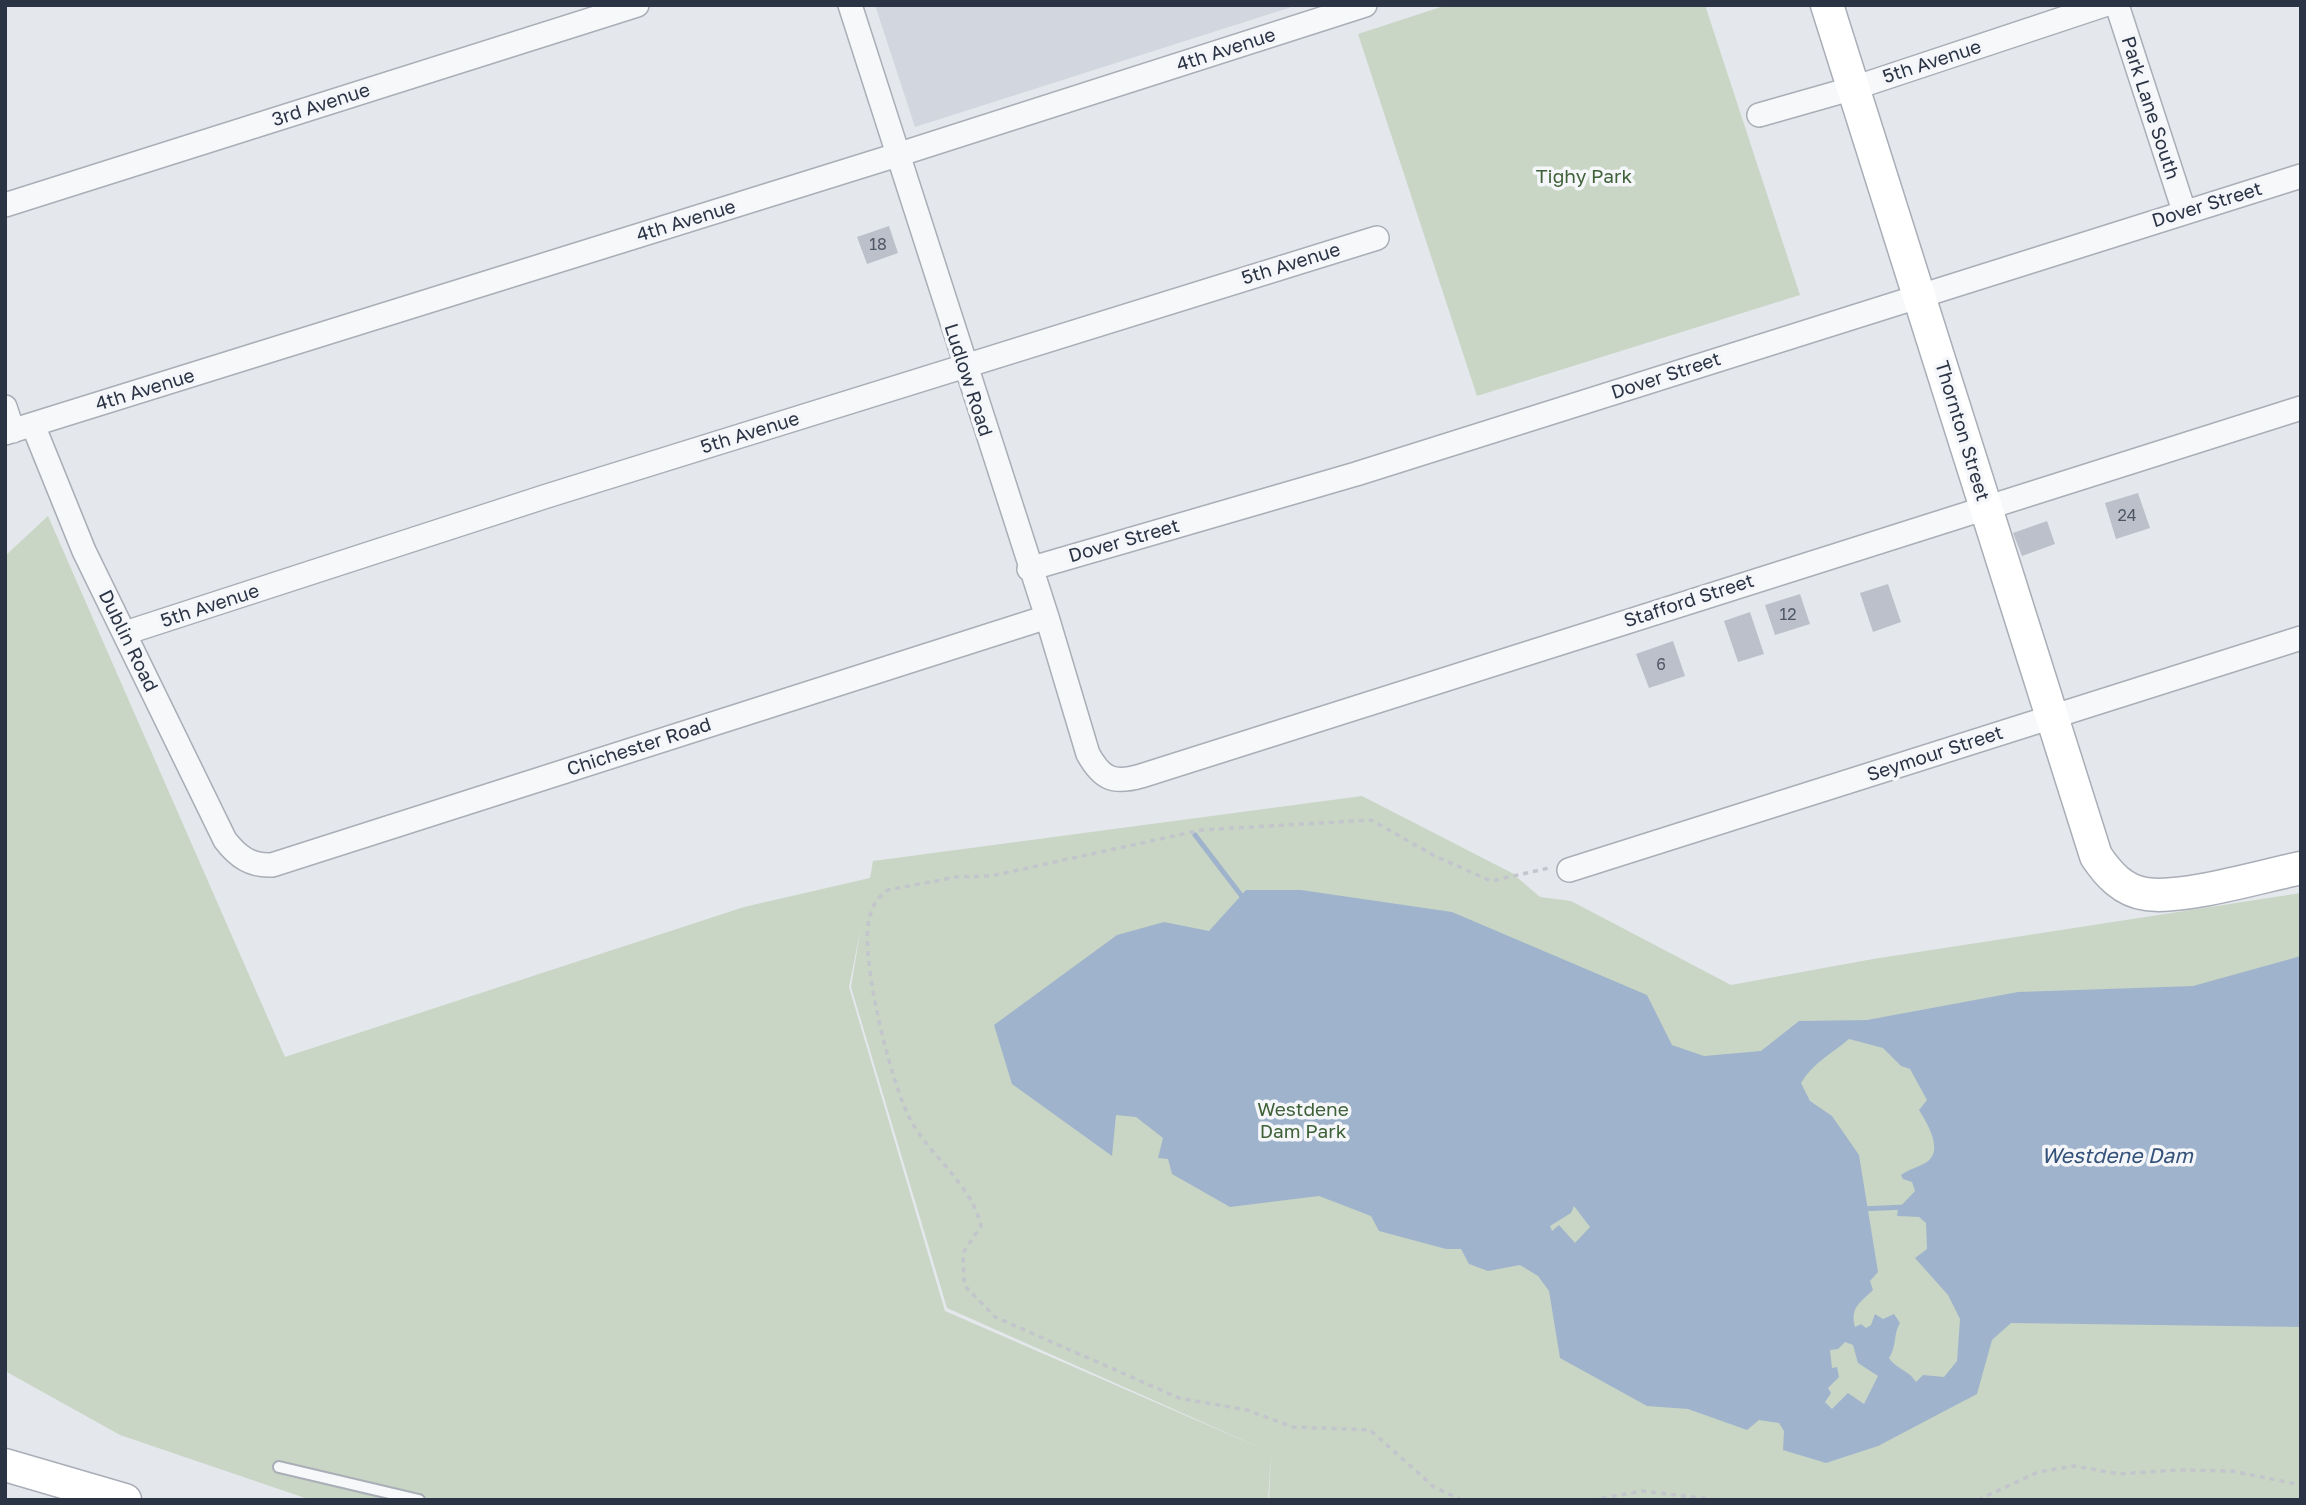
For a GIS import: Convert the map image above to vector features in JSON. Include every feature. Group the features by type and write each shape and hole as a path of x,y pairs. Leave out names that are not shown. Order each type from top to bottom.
{"street":[{"name":"3rd Avenue","path":"5,205 637,5"},
{"name":"Ludlow Road","path":"850,5 1029,569 1047,617 1088,754"},
{"name":"4th Avenue","path":"17,430 897,155 1365,5"},
{"name":"Thornton Street","path":"1827,5 2096,856 2114,878 2129,889 2145,894 2219,886 2301,868"},
{"name":"5th Avenue","path":"1759,116 1854,88 2104,5"},
{"name":"Park Lane South","path":"2117,5 2184,211"},
{"name":"Dover Street","path":"1029,569 1356,474 2301,176"},
{"name":"5th Avenue","path":"125,633 964,366 1377,238"},
{"name":"Dublin Road","path":"5,407 72,525 233,851"},
{"name":"Stafford Street","path":"1088,754 1098,772 1109,780 1122,782 2301,408"},
{"name":"Chichester Road","path":"233,851 251,863 272,865 1047,617"},
{"name":"Seymour Street","path":"1569,870 2301,638"},
{"path":"5,1465 125,1500"}],"lane":[{"path":"279,1467 419,1500"}],"path":[{"path":"1462,1500 1434,1487 1370,1430 1293,1427 1247,1410 1179,1398 995,1317 964,1285 964,1253 981,1227 977,1208 911,1121 884,1049 867,947 869,919 879,895 888,890 956,877 991,876 1201,830 1371,820 1435,856 1491,881 1547,868 1569,870"},
{"path":"1978,1500 2038,1472 2075,1466 2119,1474 2176,1470 2232,1471 2301,1485"},
{"path":"1592,1500 1642,1491 1718,1500"}],"shaded area":[{"path":"875,5 1298,5 915,127"}],"green space":[{"name":"Tighy Park","path":"1447,5 1705,5 1800,295 1477,396 1358,34"},
{"name":"Westdene Dam Park","path":"48,516 285,1057 744,907 870,878 873,861 1362,796 1512,873 1540,897 1571,901 1731,985 1873,959 2301,893 2301,1500 1269,1500 1271,1452 1268,1500 311,1500 120,1435 5,1371 5,556","holes":["861,927 851,987 947,1308 1265,1450 945,1311 849,987"]}],"water":[{"name":"Westdene Dam","path":"1246,890 1301,890 1452,912 1647,995 1672,1045 1704,1056 1761,1051 1799,1021 1867,1020 2018,992 2193,986 2301,956 2301,1327 2011,1323 1992,1340 1977,1394 1878,1446 1826,1463 1783,1450 1784,1431 1779,1423 1759,1420 1747,1430 1688,1409 1647,1406 1560,1358 1549,1291 1538,1276 1520,1265 1488,1271 1469,1264 1461,1249 1446,1249 1379,1231 1371,1216 1319,1196 1230,1207 1172,1174 1168,1159 1158,1158 1163,1138 1136,1117 1116,1115 1112,1156 1012,1084 994,1025 1117,935 1164,922 1209,931","holes":["1849,1039 1883,1048 1901,1066 1910,1069 1927,1100 1919,1110 1932,1136 1934,1151 1927,1162 1901,1175 1903,1179 1912,1182 1915,1191 1898,1209 1897,1216 1919,1217 1926,1223 1927,1249 1915,1258 1948,1295 1960,1319 1957,1361 1944,1377 1923,1375 1916,1382 1892,1362 1889,1358 1900,1323 1894,1314 1883,1319 1875,1314 1871,1325 1866,1328 1861,1324 1855,1327 1855,1310 1873,1290 1870,1281 1878,1272 1859,1155 1832,1116 1810,1101 1801,1083 1817,1064","1574,1206 1590,1227 1575,1243 1559,1225 1552,1231 1550,1226 1571,1213","1845,1342 1853,1345 1858,1363 1878,1376 1864,1404 1848,1393 1832,1409 1825,1402 1831,1393 1828,1388 1839,1377 1837,1367 1832,1368 1830,1350 1838,1349"]}],"building":[{"path":"889,226 898,253 867,264 857,237"},
{"path":"2138,493 2150,528 2116,539 2105,503"},
{"path":"2047,521 2055,544 2022,556 2013,533"},
{"path":"1888,584 1901,622 1873,632 1860,593"},
{"path":"1800,594 1810,624 1775,635 1765,605"},
{"path":"1750,612 1764,654 1738,662 1724,621"},
{"path":"1673,641 1685,676 1649,688 1636,654"}],"waterway":[{"path":"1195,835 1244,899"},
{"path":"1860,1209 1906,1207"}]}
